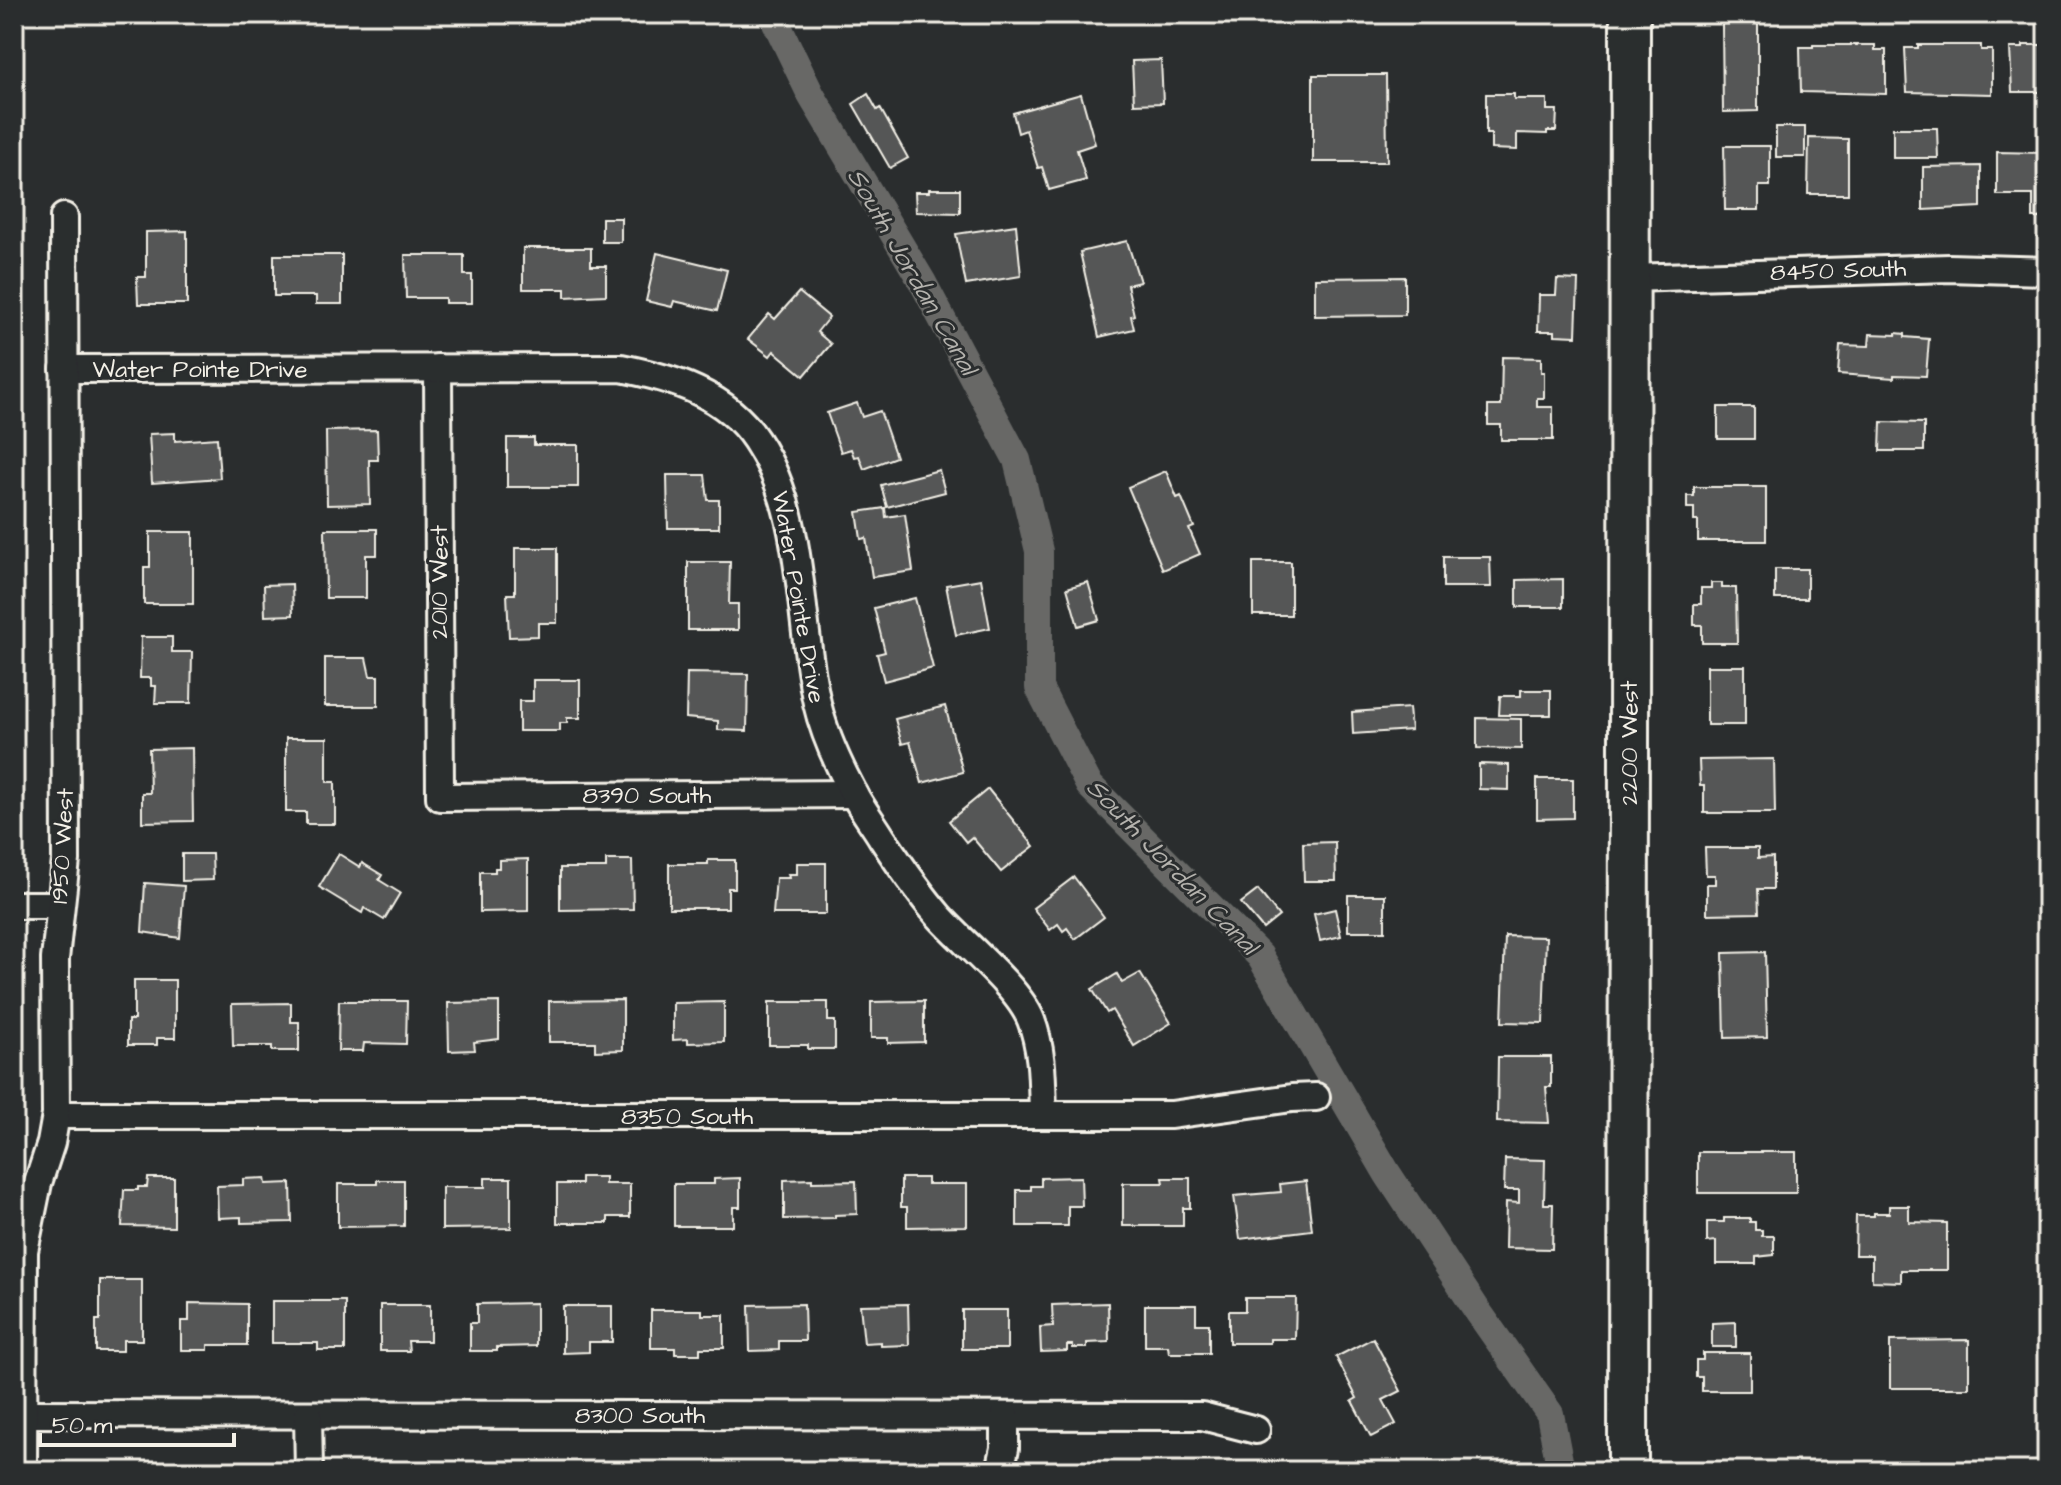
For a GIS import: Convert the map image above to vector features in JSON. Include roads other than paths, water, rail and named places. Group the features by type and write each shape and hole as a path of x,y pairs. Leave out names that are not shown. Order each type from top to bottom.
{"street":[{"name":"2200 West","path":"1628,1471 1630,14"},
{"name":"1950 West","path":"23,1471 24,1251 56,1115 55,959 66,860 64,217"},
{"name":"8450 South","path":"1630,278 1934,268 2047,271"},
{"name":"2010 West","path":"438,368 440,797"},
{"name":"Water Pointe Drive","path":"64,369 621,368 663,376 698,390 739,420 755,437 774,469 786,503 817,703 827,737 854,794 911,881 1030,1016 1039,1044 1043,1115"},
{"name":"8390 South","path":"440,797 854,794"},
{"path":"14,905 60,905"},
{"name":"8350 South","path":"56,1115 1171,1115 1316,1097"},
{"name":"8300 South","path":"23,1414 1202,1416 1256,1430"},
{"path":"308,1415 309,1471"},
{"path":"1000,1471 1005,1448 1005,1416"}],"waterway":[{"name":"South Jordan Canal","path":"772,14 811,95 923,283 1017,460 1039,551 1039,688 1089,785 1260,956 1387,1173 1550,1414 1561,1471"}]}
